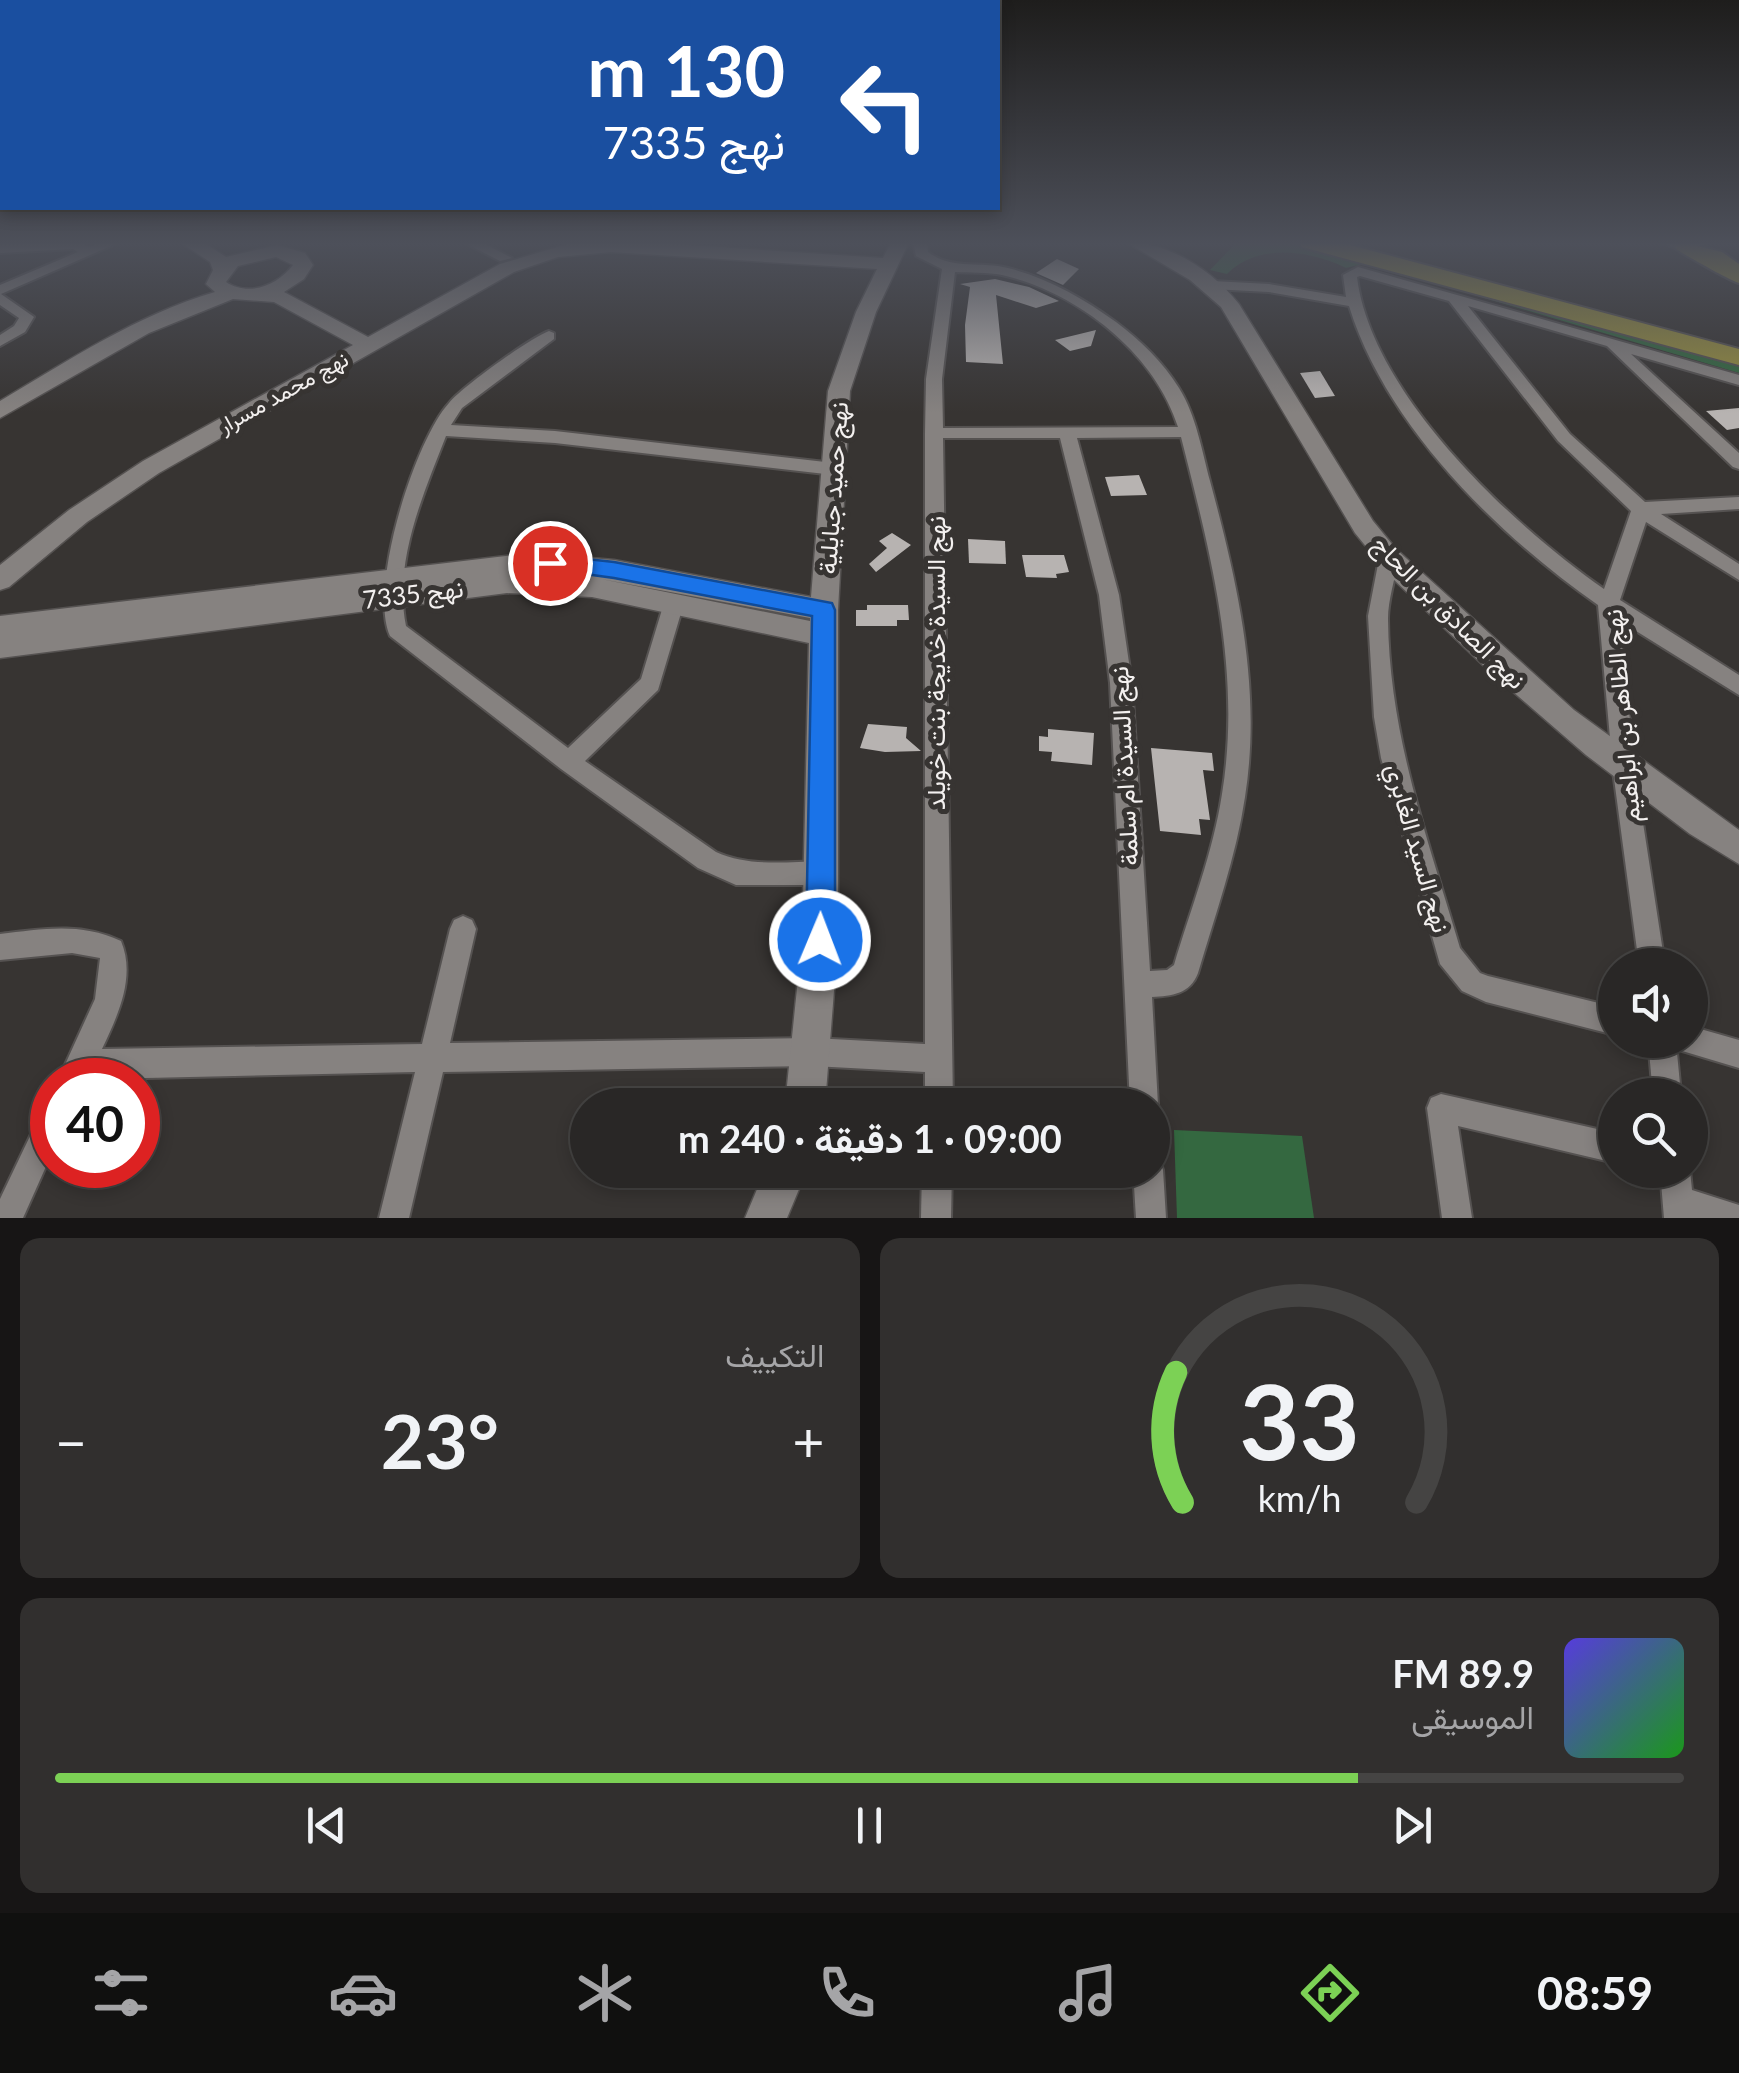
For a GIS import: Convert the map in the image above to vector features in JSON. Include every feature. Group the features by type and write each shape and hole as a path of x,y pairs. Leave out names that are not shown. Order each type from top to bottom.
{"highway":[{"path":"1522,299 1739,357"},
{"path":"1559,299 1739,345"}],"street":[{"path":"0,340 25,325 27,317 1,299"},
{"path":"0,423 193,299"},
{"path":"284,299 371,338"},
{"path":"316,299 371,338"},
{"name":"نهج محمد مسرار","path":"371,338 437,299"},
{"name":"نهج محمد مسرار","path":"0,564 192,428 448,299"},
{"name":"نهج حميد جبايلية","path":"807,1088 822,873 824,622 834,469 843,372 874,299"},
{"name":"نهج السيدة خديجة بنت خويلد","path":"939,1088 933,432 936,353 944,299"},
{"path":"1066,299 1141,352 1169,384 1188,432 1237,632 1238,752 1234,797 1185,974 1172,983 1137,985"},
{"name":"نهج الصادق بن الحاج","path":"1223,299 1259,348 1364,527 1390,559 1528,690 1624,771 1739,849"},
{"path":"1331,299 1355,303"},
{"path":"1354,299 1390,380 1439,450 1501,515 1608,605 1739,686"},
{"path":"1455,299 1545,413 1641,509 1739,573"},
{"path":"1460,299 1739,380"},
{"path":"0,389 131,321 174,311"},
{"path":"0,399 174,311"},
{"path":"0,410 174,311"},
{"path":"548,336 456,404 440,430 392,587 393,618 403,638 670,836 722,868 752,876 822,873"},
{"path":"1608,342 1739,464"},
{"path":"440,430 555,437 834,469"},
{"path":"933,432 1188,432"},
{"name":"نهج السيدة ام سلمة","path":"1067,433 1109,595 1117,648 1143,1088"},
{"path":"1641,509 1739,503"},
{"name":"نهج الطاهر بن ابراهيم","path":"1641,509 1608,605 1624,771 1650,948"},
{"name":"نهج محمد مسرار","path":"0,580 71,514"},
{"name":"نهج السيد الغابري","path":"1390,559 1378,616 1385,717 1404,805 1449,955 1471,982 1598,1017"},
{"name":"نهج 7335","path":"0,647 392,587 510,564 580,565 824,622"},
{"name":"نهج 7335","path":"0,626 392,587 543,583 824,622"},
{"path":"568,762 650,684 674,603"},
{"path":"394,1218 463,929"},
{"path":"0,947 80,940 99,942 112,950 116,964 113,986 82,1058"},
{"path":"1708,1045 1739,1054"},
{"path":"160,1068 433,1056 812,1052 940,1059"},
{"path":"1457,1218 1441,1108 1598,1144"},
{"path":"7,1218 30,1168"},
{"path":"766,1218 778,1188"},
{"path":"936,1218 937,1188"},
{"path":"1149,1188 1151,1218"},
{"path":"1678,1210 1732,1218"}],"green space":[{"path":"1488,299 1503,299 1739,361 1739,373"},
{"path":"1174,1130 1302,1136 1314,1218 1177,1218"}],"building":[{"path":"968,299 996,299 1003,364 966,362"},
{"path":"1008,299 1059,301 1036,308"},
{"path":"1096,330 1091,346 1070,351 1055,340"},
{"path":"1320,371 1335,396 1315,398 1300,373"},
{"path":"1739,408 1739,428 1727,430 1706,411"},
{"path":"1139,475 1147,495 1111,496 1105,477"},
{"path":"892,533 911,545 876,572 869,564 887,548 879,541"},
{"path":"968,539 1005,541 1006,564 969,563"},
{"path":"1022,555 1064,555 1069,572 1056,574 1057,578 1026,577"},
{"path":"867,605 908,605 909,620 897,620 897,626 856,626 856,610 867,610"},
{"path":"868,724 907,727 906,738 921,751 860,748"},
{"path":"1048,729 1094,733 1092,765 1051,761 1052,752 1039,751 1039,736 1048,737"},
{"path":"1151,748 1212,753 1214,771 1203,770 1210,820 1199,819 1201,835 1160,831"}],"route":[{"path":"550,563 614,570 824,610 820,940"}]}
